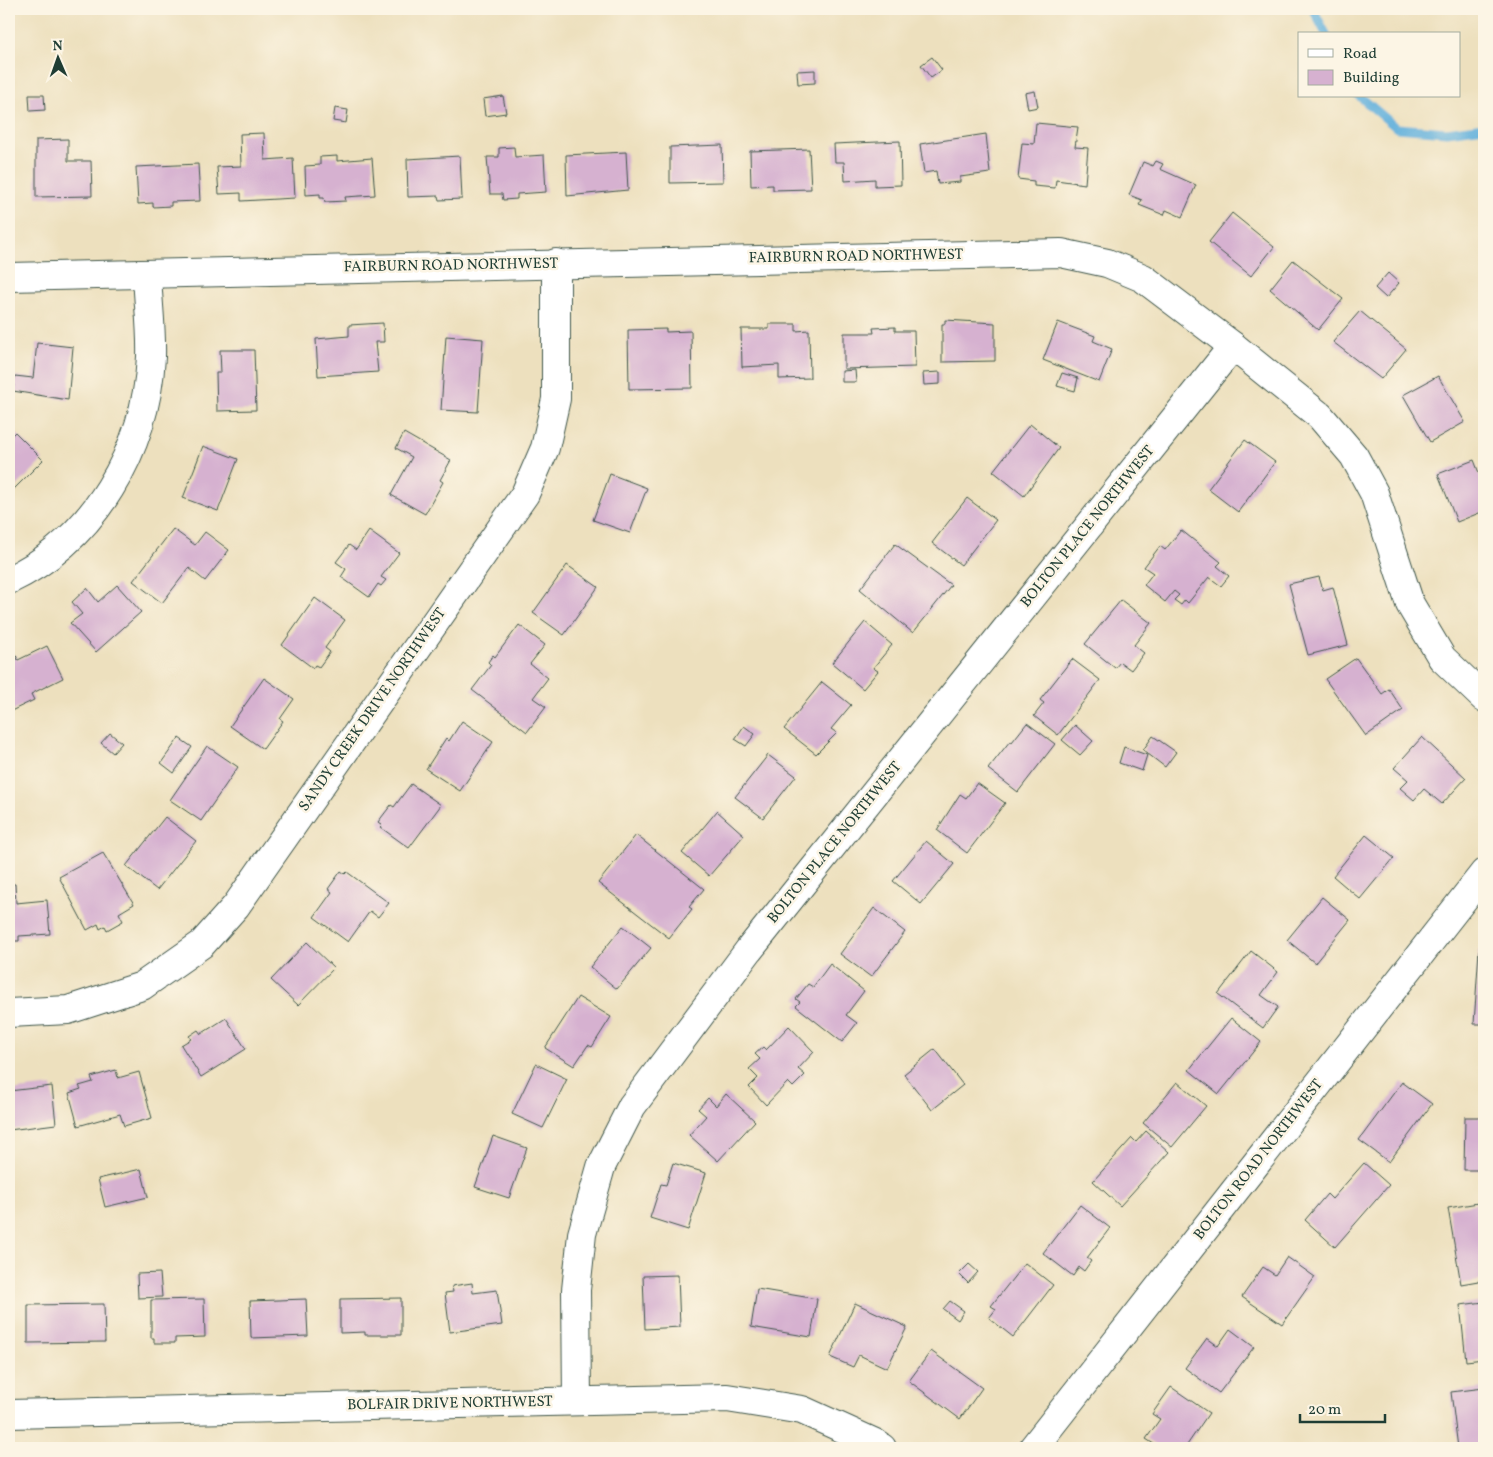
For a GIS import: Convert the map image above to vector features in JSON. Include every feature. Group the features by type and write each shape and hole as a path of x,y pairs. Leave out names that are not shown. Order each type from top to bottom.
{"street":[{"name":"FAIRBURN ROAD NORTHWEST","path":"9,277 556,263 1061,253 1107,263 1143,278 1233,346 1320,416 1354,456 1374,493 1410,604 1442,658 1484,698"},
{"name":"SANDY CREEK DRIVE NORTHWEST","path":"9,1013 68,1010 142,986 202,944 236,906 525,494 545,448 556,399 556,263"},
{"path":"9,580 25,572 68,540 93,514 126,461 145,406 151,356 147,274"},
{"name":"BOLTON PLACE NORTHWEST","path":"578,1401 576,1290 582,1234 601,1168 632,1106 755,942 1233,346"},
{"name":"BOLTON ROAD NORTHWEST","path":"1034,1448 1484,872"},
{"name":"BOLFAIR DRIVE NORTHWEST","path":"9,1414 727,1398 802,1410 875,1443 882,1448"}],"building":[{"path":"932,57 942,70 931,78 921,65"},
{"path":"815,70 815,83 798,84 797,71"},
{"path":"1035,91 1038,107 1028,109 1025,93"},
{"path":"29,95 44,95 45,110 30,111"},
{"path":"503,96 506,113 485,116 483,99"},
{"path":"335,108 348,110 346,123 333,121"},
{"path":"1036,123 1078,127 1075,147 1088,148 1085,184 1056,180 1055,188 1034,186 1034,181 1018,179 1022,143 1034,144"},
{"path":"264,133 265,160 293,158 295,198 241,201 241,193 219,194 217,167 241,166 240,134"},
{"path":"986,134 990,173 960,177 960,182 938,184 936,171 924,173 920,144"},
{"path":"68,139 68,161 91,161 92,196 36,197 36,140"},
{"path":"900,141 901,185 875,186 875,179 845,181 844,162 835,162 834,144"},
{"path":"722,145 723,182 670,183 670,147"},
{"path":"514,147 515,157 544,155 546,192 517,194 517,199 503,200 502,194 490,194 487,157 499,157 499,148"},
{"path":"809,149 811,189 773,190 773,185 751,186 750,151"},
{"path":"626,152 628,190 567,196 566,155"},
{"path":"337,156 337,161 372,158 375,195 345,197 346,201 325,202 324,198 320,198 320,194 306,195 305,166 320,165 320,157"},
{"path":"460,156 462,199 439,200 438,196 408,197 407,159"},
{"path":"1156,161 1163,164 1160,169 1196,185 1182,217 1166,210 1164,215 1139,205 1142,200 1129,195 1143,162 1153,166"},
{"path":"198,164 200,201 171,202 171,206 153,207 153,203 138,204 136,167"},
{"path":"1232,213 1274,247 1251,276 1209,242"},
{"path":"1293,260 1343,299 1318,330 1270,289"},
{"path":"1388,273 1399,283 1386,298 1375,288"},
{"path":"1360,311 1406,349 1381,379 1333,342"},
{"path":"945,320 995,323 995,361 942,362 942,324 945,324"},
{"path":"1058,322 1095,336 1093,341 1112,349 1099,382 1043,360"},
{"path":"383,323 384,342 375,342 378,372 318,376 316,339 349,336 349,325"},
{"path":"769,324 796,324 796,331 809,330 810,378 779,379 779,365 742,367 741,329 769,329"},
{"path":"895,327 895,331 914,331 915,367 844,369 844,333 874,333 873,328"},
{"path":"666,329 666,332 691,331 692,388 629,389 628,330"},
{"path":"446,336 483,339 478,412 441,410"},
{"path":"37,343 73,347 68,400 13,391 15,376 33,378"},
{"path":"220,350 254,350 256,410 217,411 216,373 221,373"},
{"path":"855,370 856,382 842,382 842,371"},
{"path":"940,372 940,384 924,385 923,373"},
{"path":"1062,373 1078,378 1075,391 1057,386"},
{"path":"1438,376 1465,422 1430,442 1403,395"},
{"path":"1030,424 1059,448 1024,496 993,471"},
{"path":"15,432 43,460 9,494 9,438"},
{"path":"404,433 451,460 440,480 443,482 425,514 391,495 412,457 396,448"},
{"path":"1245,440 1275,462 1238,512 1208,489"},
{"path":"203,446 238,459 218,511 183,498"},
{"path":"1474,460 1484,486 1484,511 1457,522 1438,474"},
{"path":"610,474 647,488 630,533 593,520"},
{"path":"967,498 996,520 961,565 932,543"},
{"path":"173,529 195,545 205,532 229,550 205,581 189,568 162,603 133,581"},
{"path":"1181,530 1221,562 1217,566 1229,576 1221,586 1209,577 1188,603 1185,600 1181,605 1174,600 1179,595 1174,591 1165,602 1144,585 1153,573 1144,567 1160,546 1165,550"},
{"path":"369,531 399,553 381,577 386,580 381,586 378,584 369,597 341,577 346,569 336,562 349,545 356,550"},
{"path":"895,544 951,585 913,633 860,589"},
{"path":"567,565 598,587 564,635 533,613"},
{"path":"1319,577 1323,590 1333,587 1348,645 1308,655 1289,584"},
{"path":"117,585 141,612 96,652 70,623 82,614 72,602 87,588 98,602"},
{"path":"315,598 345,620 325,648 330,652 319,667 315,665 313,668 282,645"},
{"path":"1121,600 1151,623 1134,645 1144,653 1131,670 1120,662 1115,668 1085,644"},
{"path":"865,622 892,645 873,668 878,671 863,689 832,663"},
{"path":"519,625 545,645 530,664 548,678 533,698 546,707 527,732 472,690 491,665 488,662 493,655 495,657"},
{"path":"47,646 63,678 31,694 34,700 9,712 9,659 16,655 18,660"},
{"path":"1356,658 1382,694 1389,689 1403,710 1366,736 1325,679"},
{"path":"1072,659 1100,680 1058,735 1034,716 1044,703 1040,700"},
{"path":"264,678 294,699 280,719 283,721 263,749 230,726"},
{"path":"822,682 851,705 831,729 837,733 816,754 784,729"},
{"path":"462,721 493,742 460,791 426,769 446,738 449,741"},
{"path":"1027,723 1055,744 1018,792 988,769"},
{"path":"1075,725 1093,741 1080,755 1062,740"},
{"path":"744,726 755,734 746,746 735,739"},
{"path":"110,733 122,743 113,753 101,743"},
{"path":"1153,736 1176,752 1165,767 1143,750"},
{"path":"1422,737 1466,778 1442,804 1424,789 1414,800 1400,788 1408,780 1394,768"},
{"path":"179,738 192,747 174,773 161,763"},
{"path":"207,746 238,767 201,821 170,800"},
{"path":"1124,747 1147,755 1142,771 1119,763"},
{"path":"768,755 796,776 763,818 735,797"},
{"path":"977,783 1005,803 967,853 937,830 960,794 966,798"},
{"path":"411,784 441,805 409,848 380,827 382,825 378,822 391,805 394,807"},
{"path":"717,811 744,835 709,876 682,853"},
{"path":"165,817 196,841 157,890 126,866"},
{"path":"636,835 704,889 689,907 692,909 669,938 598,883"},
{"path":"1366,835 1394,858 1360,899 1333,876"},
{"path":"926,841 954,864 921,904 893,881"},
{"path":"103,853 134,904 119,913 123,921 107,930 105,926 100,929 98,924 87,930 59,877"},
{"path":"341,871 345,874 347,872 389,903 378,917 370,911 348,942 314,917 332,892 328,889"},
{"path":"9,884 15,884 16,903 47,900 50,934 19,936 19,941 9,941"},
{"path":"1322,897 1350,920 1315,963 1287,940"},
{"path":"874,908 905,932 871,977 840,954"},
{"path":"623,926 651,948 617,989 590,967"},
{"path":"307,942 334,968 298,1005 271,980"},
{"path":"1479,950 1484,950 1484,1032 1482,1031 1483,1024 1474,1024"},
{"path":"1251,951 1278,972 1261,995 1278,1007 1263,1028 1218,994"},
{"path":"830,964 864,991 846,1015 857,1023 842,1042 796,1006 800,1002 796,999 808,984 813,987"},
{"path":"578,997 611,1017 592,1047 588,1045 574,1066 545,1048"},
{"path":"226,1018 246,1049 201,1077 181,1045 191,1039 189,1036 198,1030 201,1034"},
{"path":"1231,1018 1261,1042 1219,1094 1189,1070"},
{"path":"789,1026 814,1052 798,1069 805,1075 793,1087 788,1082 766,1105 749,1087 758,1078 749,1069 760,1059 755,1054 763,1047 766,1050"},
{"path":"935,1049 963,1085 932,1110 904,1074"},
{"path":"536,1064 567,1079 543,1128 512,1114"},
{"path":"116,1070 118,1078 139,1072 152,1118 124,1126 120,1114 78,1126 69,1093 81,1089 79,1086 93,1082 91,1077"},
{"path":"1177,1082 1206,1106 1172,1147 1143,1123"},
{"path":"1402,1082 1432,1104 1389,1162 1359,1140"},
{"path":"52,1086 56,1124 9,1130 9,1091"},
{"path":"726,1094 755,1121 718,1161 689,1135 706,1116 698,1109 708,1098 716,1106"},
{"path":"1465,1117 1484,1117 1484,1170 1464,1170"},
{"path":"1146,1131 1169,1152 1120,1206 1093,1181 1132,1138 1136,1142"},
{"path":"493,1136 527,1148 509,1198 475,1187"},
{"path":"673,1163 706,1173 688,1230 650,1218 661,1184 666,1185"},
{"path":"1364,1163 1389,1185 1335,1247 1305,1220 1327,1194 1332,1199"},
{"path":"141,1169 148,1197 105,1207 98,1179"},
{"path":"1484,1202 1484,1280 1461,1284 1448,1208"},
{"path":"1080,1205 1110,1228 1087,1258 1091,1261 1084,1271 1079,1267 1073,1276 1043,1253"},
{"path":"1287,1257 1315,1277 1282,1324 1242,1297 1263,1267 1275,1275"},
{"path":"1025,1263 1053,1285 1013,1337 989,1318 996,1309 991,1306"},
{"path":"969,1264 978,1272 968,1283 959,1274"},
{"path":"160,1273 162,1297 138,1298 137,1274"},
{"path":"678,1275 680,1327 645,1329 643,1276"},
{"path":"472,1283 473,1293 497,1290 502,1325 450,1332 445,1293 453,1292 452,1286"},
{"path":"757,1289 817,1299 811,1337 751,1327"},
{"path":"401,1298 401,1335 365,1335 365,1332 340,1333 340,1299"},
{"path":"204,1299 205,1337 175,1338 175,1343 154,1343 154,1338 151,1338 151,1300"},
{"path":"306,1299 308,1336 251,1338 250,1301"},
{"path":"950,1301 964,1311 958,1320 943,1309"},
{"path":"1484,1302 1484,1359 1466,1361 1460,1305"},
{"path":"855,1303 907,1327 887,1368 859,1355 853,1367 830,1357"},
{"path":"104,1304 105,1342 28,1343 28,1305"},
{"path":"1230,1329 1254,1347 1219,1393 1185,1368 1207,1338 1218,1346"},
{"path":"931,1351 982,1388 960,1419 909,1381"},
{"path":"1171,1387 1209,1413 1185,1448 1160,1448 1146,1439 1160,1419 1152,1414"},
{"path":"1484,1388 1484,1445 1458,1448 1451,1392"}],"waterway":[{"path":"1313,9 1325,32"},
{"path":"1361,98 1397,128 1447,132 1484,127"}]}
